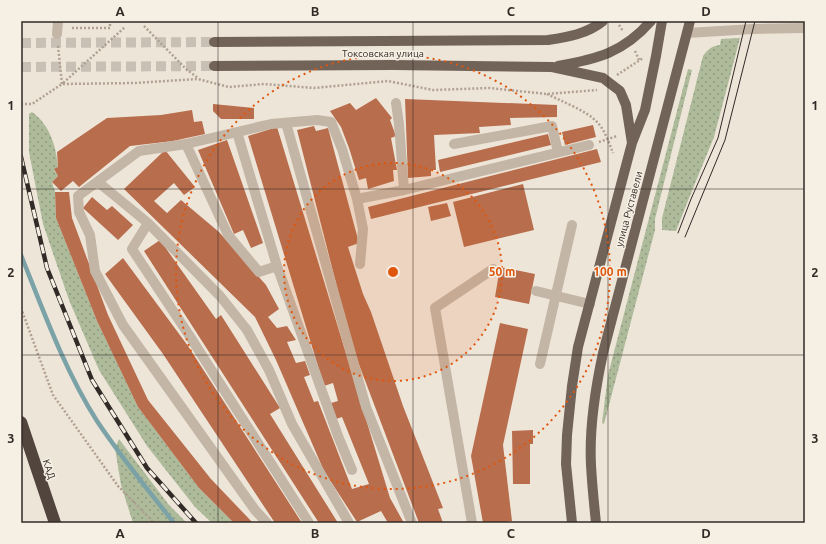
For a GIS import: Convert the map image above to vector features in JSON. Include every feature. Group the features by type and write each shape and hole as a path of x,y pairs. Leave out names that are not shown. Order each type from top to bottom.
{"highway":[{"name":"КАД","path":"21,422 25,438 55,523"}],"main road":[{"name":"Токсовская улица","path":"214,42 548,40 565,38 583,33 603,21"},
{"name":"Токсовская улица","path":"214,66 393,65 552,67 588,61 609,54 629,42 650,21"},
{"name":"улица Руставели","path":"572,523 566,464 567,435 572,386 578,347 632,143 645,110 662,21"},
{"name":"улица Руставели","path":"596,523 591,464 591,430 595,392 603,353 690,21"},
{"name":"Токсовская улица","path":"552,67 603,78 620,91 626,105 632,143"}],"street":[{"path":"56,34 58,21"},
{"path":"687,33 780,25 805,28"},
{"path":"396,103 404,190"},
{"path":"267,523 255,510 123,324 95,272 90,235 79,212 78,196 139,151 186,144 271,124 317,120 330,122 342,149 357,199 363,229 360,264"},
{"path":"286,123 366,407 412,523"},
{"path":"454,144 552,126 558,152"},
{"path":"237,132 277,266 338,436 352,470"},
{"path":"186,144 228,235 259,272 277,266"},
{"path":"357,199 404,190 593,144"},
{"path":"98,182 148,223 220,296 247,330 268,370 292,424 349,523"},
{"path":"148,223 132,249 189,335 309,523"},
{"path":"540,364 572,225"},
{"path":"472,523 435,308 493,269"},
{"path":"536,291 590,304"}],"path":[{"path":"72,28 110,28 110,21"},
{"path":"618,25 625,34"},
{"path":"144,26 186,69 198,79"},
{"path":"21,104 32,104 62,84 125,27"},
{"path":"56,34 62,84"},
{"path":"634,49 639,60"},
{"path":"613,78 648,54"},
{"path":"62,84 135,83 198,79 229,87 264,84 314,88 388,81 433,90 489,88 547,94 598,90"},
{"path":"547,94 597,121 613,153"},
{"path":"593,144 617,136"},
{"path":"21,308 53,395 118,486 154,523"}],"green space":[{"path":"740,38 714,137 676,231 662,230 662,218 703,56 710,48 720,45 721,39"},
{"path":"688,69 692,70 655,219 655,230 604,424 602,423 608,375"},
{"path":"32,112 48,130 56,151 58,167 54,170 58,176 52,182 55,192 56,218 97,321 138,407 199,488 234,523 212,523 195,507 147,446 99,370 69,300 43,224 29,152 29,114"},
{"path":"119,439 169,505 187,523 133,523 121,485 115,448"}],"building":[{"path":"376,98 392,118 390,120 396,136 391,138 397,170 393,170 394,181 368,189 366,178 359,180 341,127 330,111 350,103 356,110"},
{"path":"405,99 557,105 557,117 510,118 511,125 479,127 480,133 434,135 436,170 431,170 431,176 408,178"},
{"path":"213,104 254,108 254,119 221,119 213,111"},
{"path":"192,110 194,122 202,121 205,134 173,141 130,146 79,187 73,181 61,191 52,182 58,176 54,169 58,167 57,152 107,118 161,115"},
{"path":"593,125 596,137 565,145 562,132"},
{"path":"314,126 316,131 328,128 359,243 348,247 403,406 443,508 438,509 443,523 419,523 352,346 297,130"},
{"path":"277,127 390,498 404,523 388,523 381,511 357,522 324,471 276,360 255,317 124,189 165,150 195,187 184,195 174,183 154,201 167,213 181,200 219,232 266,285 279,309 268,317 277,328 287,326 296,340 287,342 296,363 305,361 310,375 304,377 314,402 318,401 352,489 369,484 342,417 336,419 331,403 338,401 333,383 324,386 248,136"},
{"path":"548,134 551,145 440,172 438,160"},
{"path":"227,140 263,243 251,248 243,230 234,234 198,150"},
{"path":"597,149 601,162 371,219 368,207"},
{"path":"523,184 534,230 464,247 453,202"},
{"path":"55,192 69,192 72,218 108,315 148,400 211,479 253,523 234,523 199,488 138,407 97,321 56,218"},
{"path":"92,197 107,210 112,206 133,225 118,240 83,208"},
{"path":"447,203 451,216 431,221 428,207"},
{"path":"160,240 216,319 221,315 280,408 270,414 338,523 319,523 144,251"},
{"path":"123,258 188,346 302,523 275,523 163,354 105,274"},
{"path":"500,267 535,274 529,304 495,297"},
{"path":"500,323 528,329 503,445 512,521 501,523 483,523 471,456"},
{"path":"533,430 533,444 530,444 530,484 513,484 512,431"}],"waterway":[{"path":"21,255 55,340 85,402 135,473 174,523"}],"tunnel":[{"path":"21,43 214,42"},
{"path":"21,67 214,66"}],"tram line":[{"path":"678,233 691,199 718,138 746,21"},
{"path":"685,237 725,140 755,21"}],"railway":[{"path":"21,157 47,268 92,380 147,468 196,523"}]}
